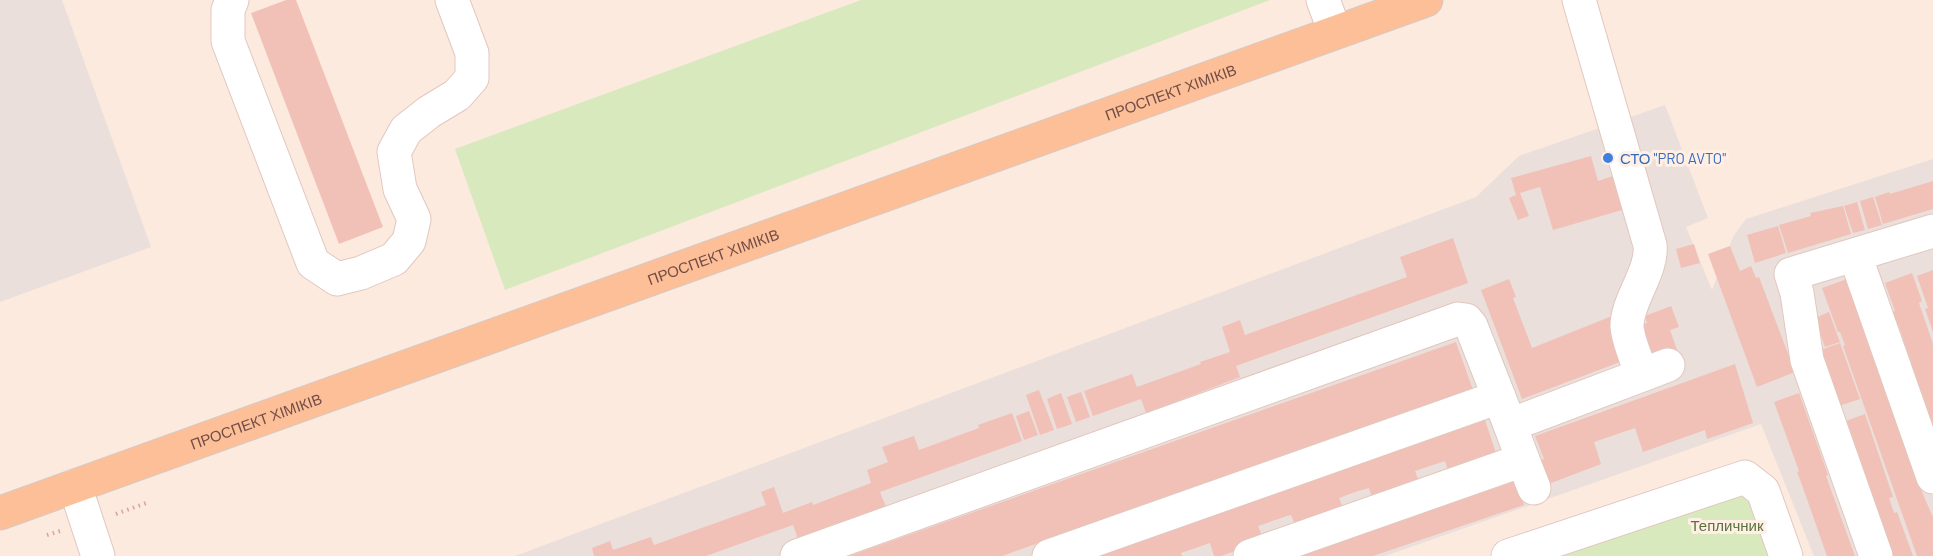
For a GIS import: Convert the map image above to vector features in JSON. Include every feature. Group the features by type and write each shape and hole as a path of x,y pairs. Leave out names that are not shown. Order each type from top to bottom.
{"main road":[{"name":"ПРОСПЕКТ ХІМІКІВ","path":"0,513 1426,0"}],"lane":[{"path":"232,0 228,10 228,41 313,263 337,279 361,273 394,259 409,241 414,219 400,189 394,152 406,130 429,112 457,95 472,78 472,53 452,0"},
{"path":"1323,0 1335,32"},
{"path":"1049,556 1504,411 1655,370 1627,326 1648,260 1650,245 1579,0"},
{"path":"1876,556 1807,360 1797,293 1791,274 1933,231"},
{"path":"1855,255 1933,477"},
{"path":"797,556 1458,319 1466,320 1472,326 1529,474 1250,556"},
{"path":"1508,556 1745,477 1763,491 1786,556"},
{"path":"75,486 98,556"}],"shaded area":[{"path":"0,0 62,0 151,247 0,302"},
{"path":"1665,105 1708,218 1686,227 1712,290 1734,235 1746,219 1933,159 1933,556 1814,556 1761,424 1385,556 515,556 1476,197 1519,156"}],"green space":[{"path":"861,0 1270,0 505,290 455,149"},
{"name":"Тепличник","path":"1748,485 1771,556 1540,556"}],"building":[{"path":"286,0 296,0 383,227 339,244 251,13"},
{"path":"1591,156 1598,181 1613,176 1622,210 1553,230 1540,187 1520,193 1529,216 1518,220 1509,198 1516,195 1511,178"},
{"path":"1933,181 1933,209 1883,224 1875,197"},
{"path":"1873,197 1882,225 1868,229 1860,201"},
{"path":"1857,202 1865,230 1853,233 1844,206"},
{"path":"1843,206 1851,234 1788,253 1779,225 1811,216 1810,213"},
{"path":"1778,226 1786,253 1755,263 1747,235"},
{"path":"1453,238 1468,283 1236,366 1240,377 1146,413 1141,399 1093,416 1084,391 1132,374 1137,387 1230,352 1222,327 1240,320 1245,335 1407,277 1400,257"},
{"path":"1694,244 1700,263 1681,268 1676,249"},
{"path":"1730,246 1740,271 1751,266 1756,278 1759,277 1795,372 1757,387 1708,254"},
{"path":"1933,270 1933,332 1917,276"},
{"path":"1912,273 1933,344 1933,426 1898,324 1896,325 1892,312 1895,311 1885,283"},
{"path":"1509,279 1516,297 1513,298 1532,348 1612,316 1628,359 1522,399 1481,290"},
{"path":"1847,279 1923,489 1921,490 1933,517 1933,556 1917,556 1843,346 1845,345 1822,288"},
{"path":"1671,306 1679,327 1670,330 1677,350 1648,364 1638,326 1647,323 1645,316"},
{"path":"1829,312 1840,342 1825,347 1815,318"},
{"path":"1456,342 1473,390 1002,556 849,556"},
{"path":"1840,343 1860,399 1833,408 1815,352"},
{"path":"1735,364 1753,423 1707,439 1705,430 1643,452 1635,428 1594,442 1601,464 1546,485 1538,461 1544,459 1535,436"},
{"path":"1039,390 1054,430 1040,435 1026,395"},
{"path":"1081,392 1090,417 1076,422 1067,397"},
{"path":"1061,393 1072,424 1057,429 1047,399"},
{"path":"1799,393 1855,556 1827,556 1797,472 1799,471 1774,402"},
{"path":"1029,411 1038,435 1024,440 1016,416"},
{"path":"1012,413 1022,441 880,492 886,507 834,524 821,529 822,531 798,539 793,525 706,556 594,556 592,548 610,541 613,550 651,537 654,545 766,505 761,492 774,487 783,513 812,502 813,505 871,483 867,470 888,462 882,447 914,436 919,450"},
{"path":"1865,414 1893,497 1889,498 1894,513 1897,512 1913,556 1884,556 1838,424"},
{"path":"1485,420 1498,459 1450,476 1445,461 1415,471 1421,487 1374,503 1369,488 1355,492 1339,498 1345,513 1297,530 1291,515 1258,526 1264,541 1221,556 1214,556 1210,543 1181,553 1182,556 1097,556"},
{"path":"1514,475 1524,505 1373,556 1297,556"}],"place":[{"name":"СТО \"PRO AVTO\"","path":"1608,158"}]}
